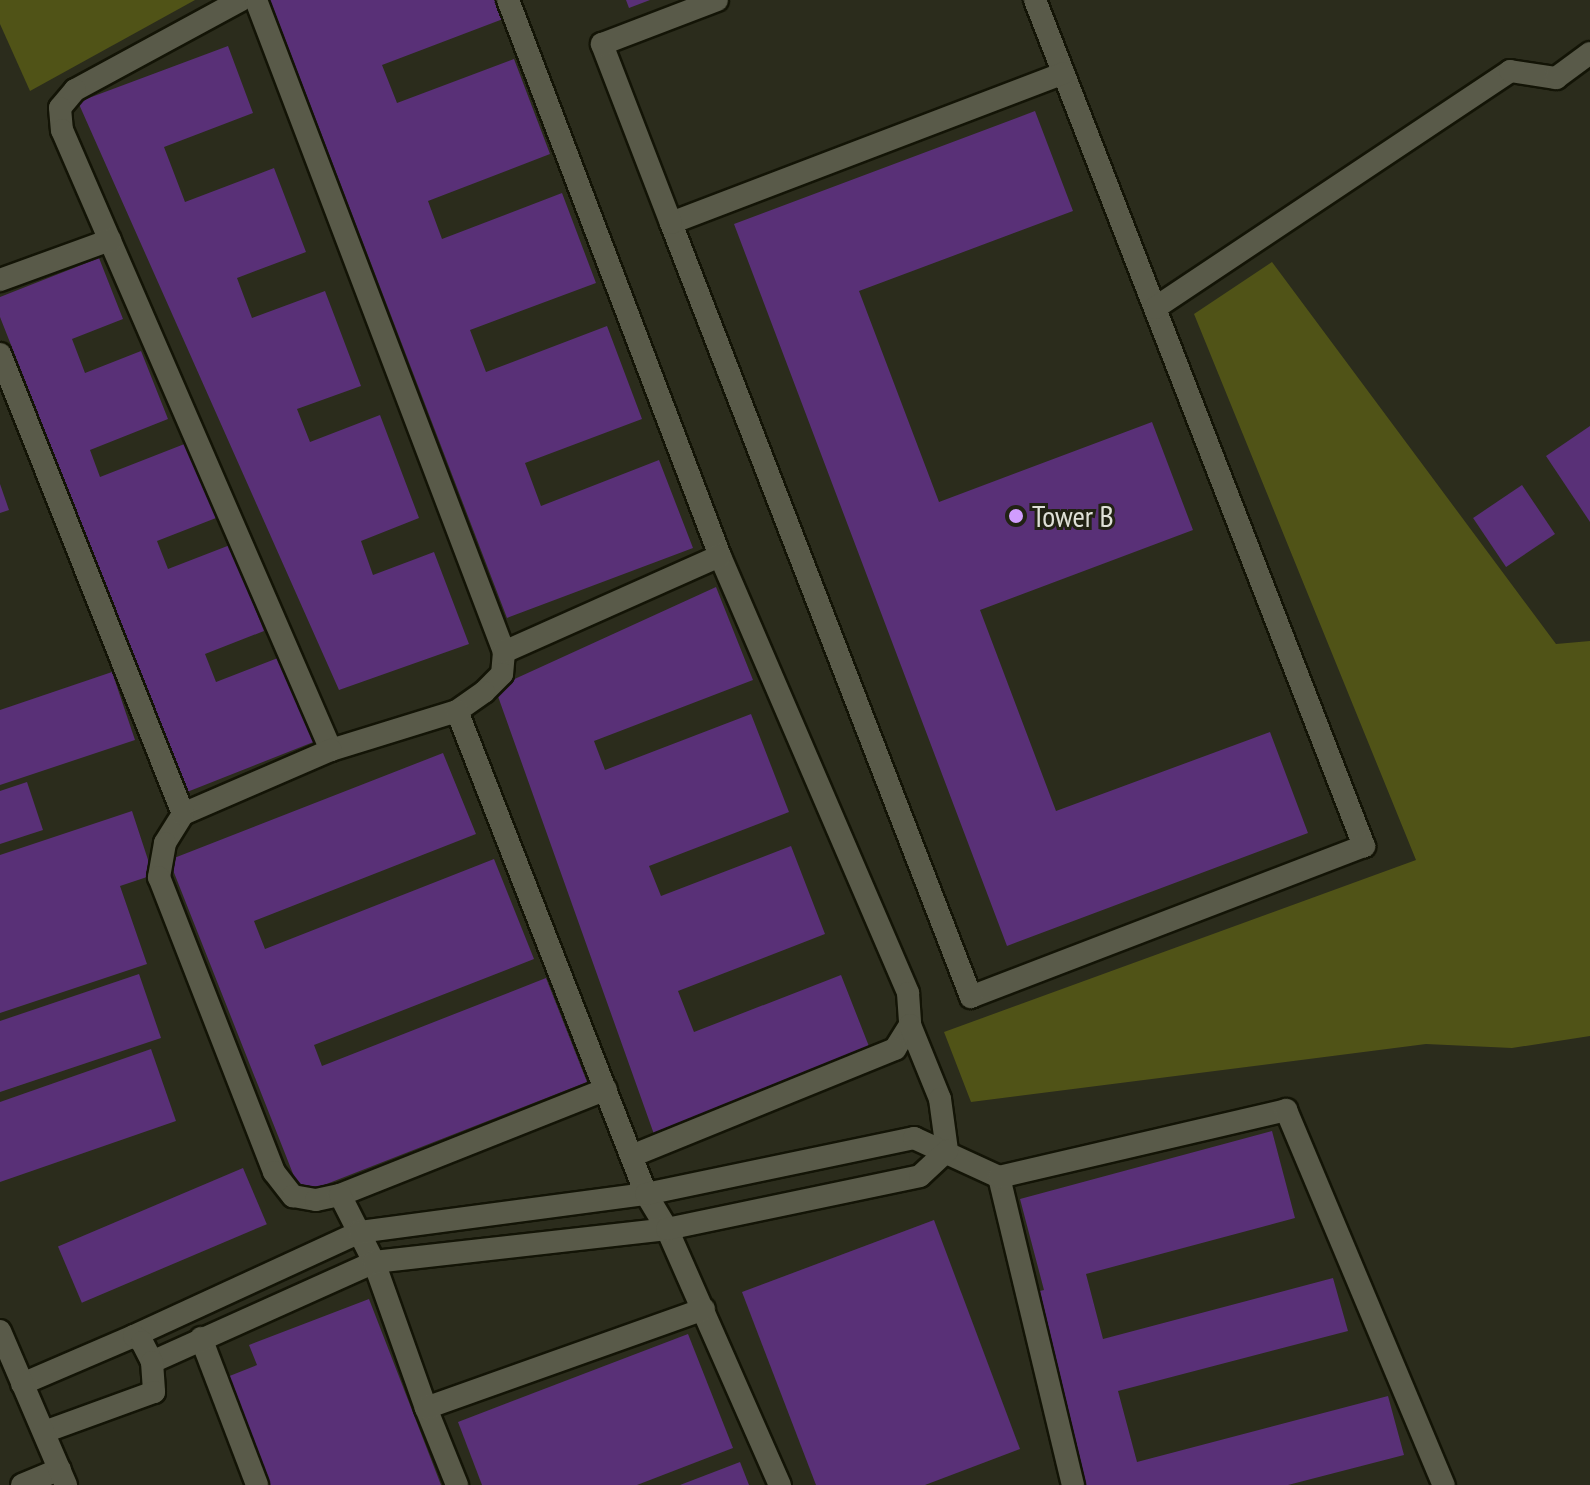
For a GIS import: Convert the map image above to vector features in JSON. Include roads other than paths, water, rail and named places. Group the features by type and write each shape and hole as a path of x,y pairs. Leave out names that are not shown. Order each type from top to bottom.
{"street":[{"path":"241,0 75,90 60,108 62,130 331,750"},
{"path":"256,0 504,652 502,674 484,692 457,711 331,750 183,814 165,843 159,877 274,1172 293,1196 316,1200 340,1195 606,1089"},
{"path":"508,0 720,556 908,993 910,1025 940,1099 947,1151"},
{"path":"717,0 602,44 971,997 1364,846 1035,0"},
{"path":"1155,308 1510,71 1556,78 1590,53"},
{"path":"671,223 1063,73"},
{"path":"0,280 110,240"},
{"path":"0,354 183,814"},
{"path":"504,652 720,556"},
{"path":"457,711 646,1194 667,1229 704,1309 780,1485"},
{"path":"632,1156 895,1049 910,1025"},
{"path":"22,1384 360,1232 646,1194 914,1138 999,1177 1286,1110 1444,1485"},
{"path":"152,1362 374,1262 667,1229 920,1176 947,1151"},
{"path":"999,1177 1073,1485"},
{"path":"340,1195 374,1262 457,1485"},
{"path":"426,1408 704,1309"},
{"path":"1,1335 63,1477 22,1485"},
{"path":"44,1432 154,1392 152,1362 142,1342 134,1336"},
{"path":"201,1338 257,1485"}],"place":[{"name":"Tower B","path":"1016,516"}]}
